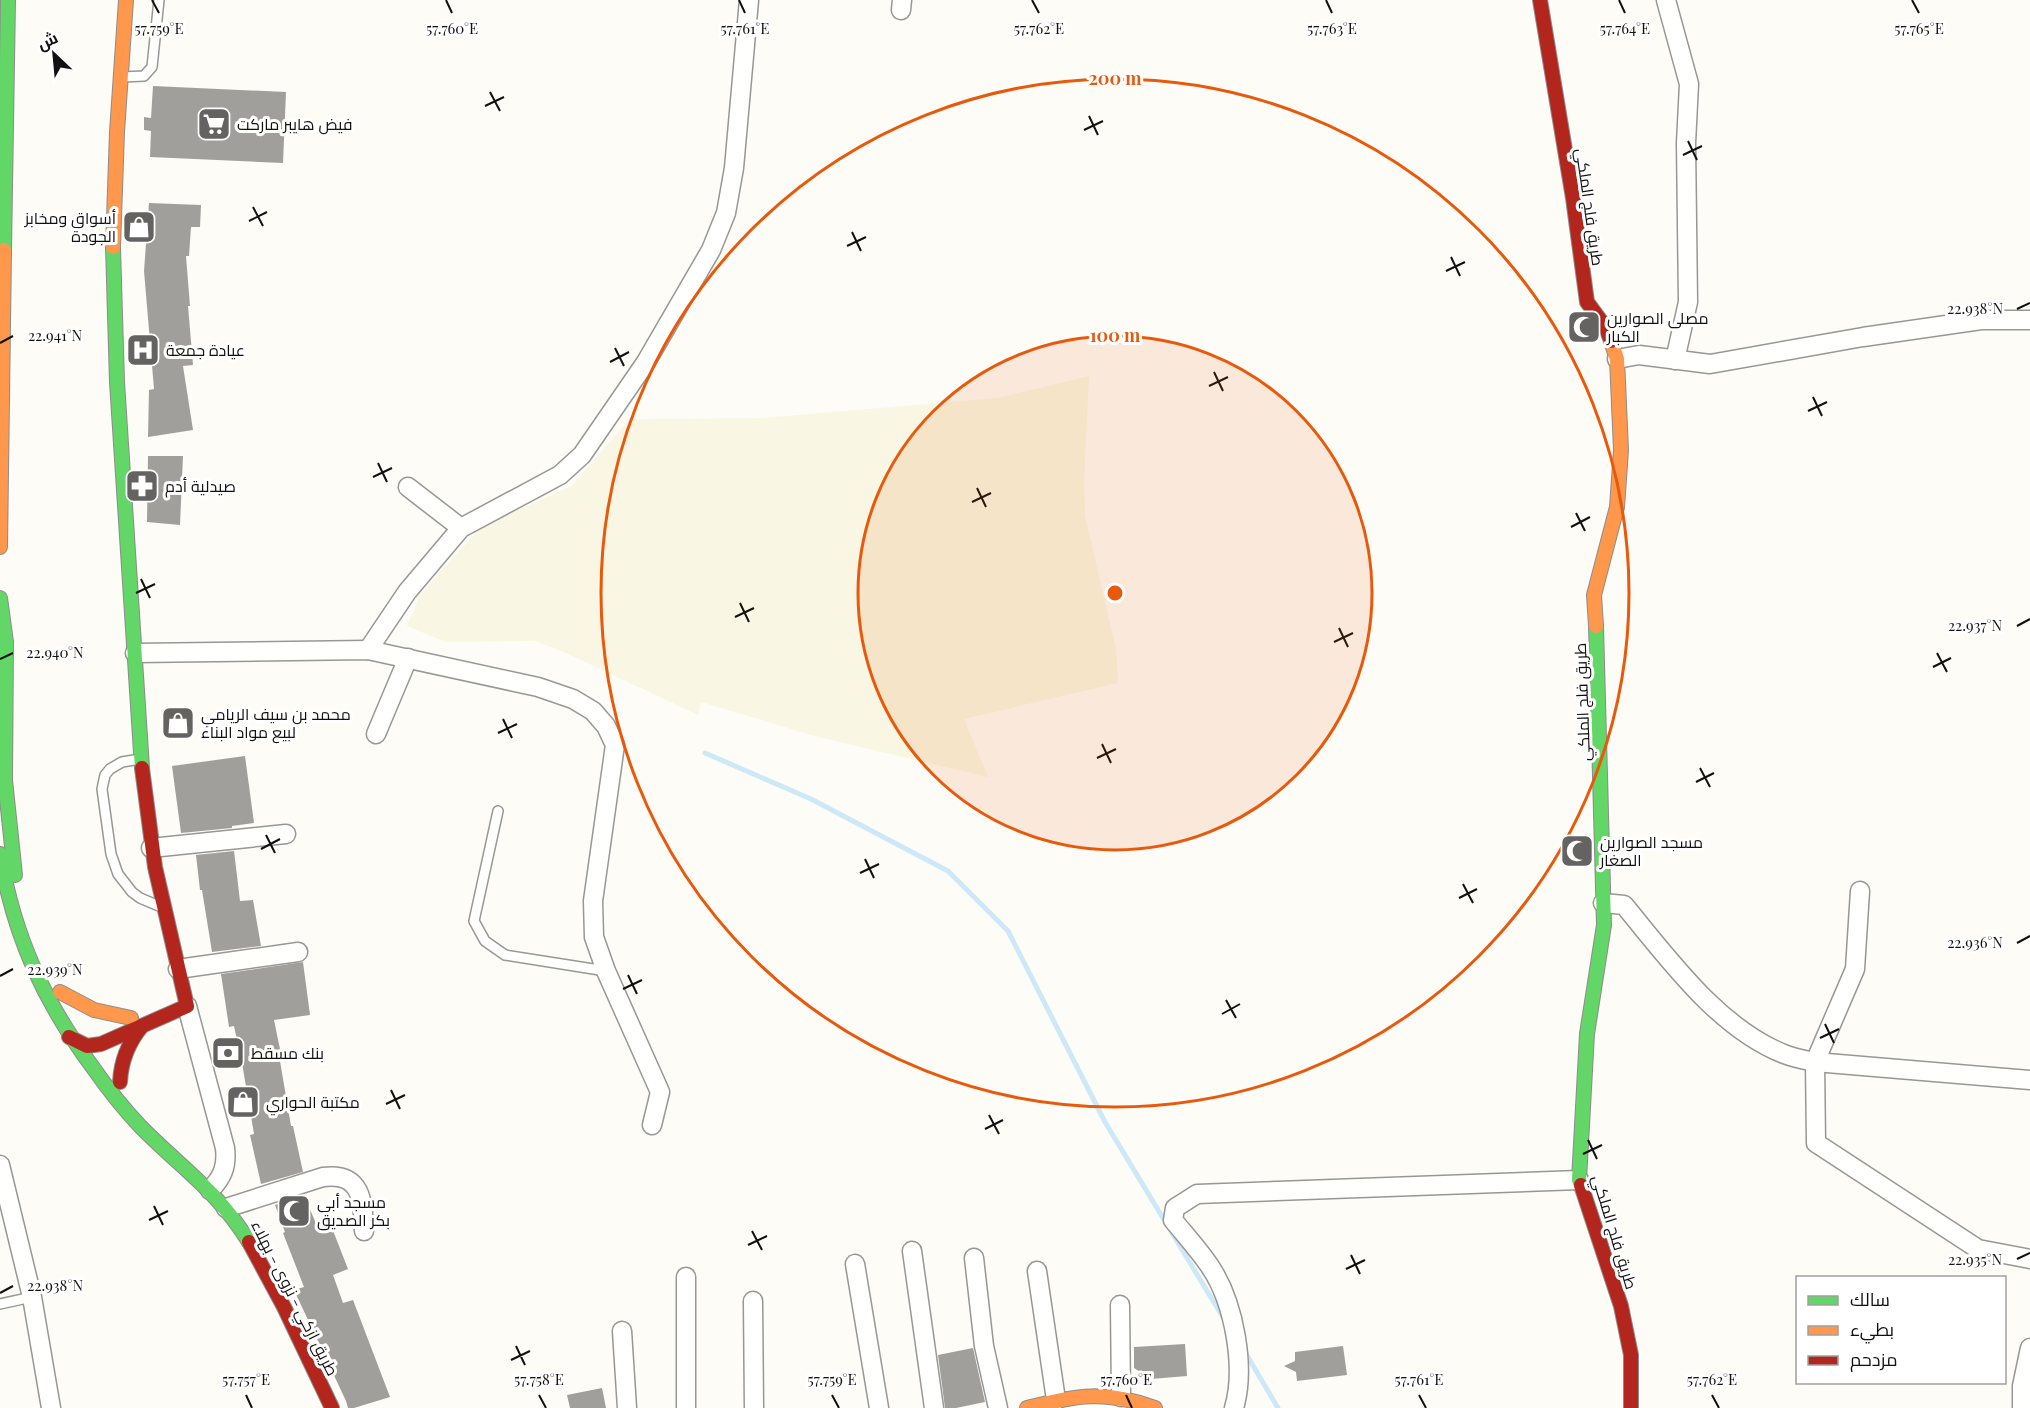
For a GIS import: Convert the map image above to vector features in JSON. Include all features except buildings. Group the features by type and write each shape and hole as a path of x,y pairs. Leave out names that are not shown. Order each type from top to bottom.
{"street":[{"path":"126,0 119,77 114,252 115,356 140,759 152,848 164,907 185,1000 225,1148 223,1174 210,1190"},
{"path":"368,650 407,592 461,528 560,475 582,455 646,362 711,250 726,213 734,168 749,0"},
{"name":"طريق فلج الملكي","path":"1540,0 1573,198 1587,302 1606,328 1617,359 1621,450 1617,507 1594,595 1598,660 1604,925 1587,1034 1579,1180 1621,1306 1631,1355 1631,1408"},
{"path":"1666,0 1689,84 1686,143 1688,302 1675,360"},
{"path":"0,547 9,3"},
{"path":"1617,359 1639,356 1710,364 1863,337 1969,322 2030,320"},
{"path":"408,488 461,528"},
{"name":"طريق ازكي - نزوى - بهلاء","path":"0,598 4,625 2,738 7,815 20,902 36,948 90,1044 156,1128 174,1155"},
{"path":"135,653 368,650 538,687 573,699 593,711 606,726 615,745 593,901 594,937 606,971 660,1092 652,1125"},
{"path":"376,734 408,658"},
{"path":"152,848 286,834"},
{"name":"طريق ازكي - نزوى - بهلاء","path":"0,854 8,897 27,957 50,1005 69,1037 130,1116 174,1155 226,1208 264,1267 332,1408"},
{"path":"1860,891 1855,969 1815,1062 1816,1143 1978,1249 2030,1259"},
{"path":"1603,903 1624,905 1688,980 1731,1022 1784,1054 1815,1062 2030,1080"},
{"path":"178,969 298,952"},
{"path":"60,992 86,1008 137,1022"},
{"path":"69,1037 90,1044 185,1000"},
{"path":"120,1082 122,1057 134,1035 137,1022"},
{"path":"87,1061 90,1044"},
{"path":"0,1165 3,1193 32,1297 51,1408"},
{"path":"226,1208 323,1177 333,1176 350,1182 357,1188 363,1205 364,1231"},
{"path":"1234,1408 1238,1392 1238,1367 1235,1336 1226,1300 1211,1267 1173,1220 1175,1208 1197,1194 1579,1180"},
{"path":"912,1251 934,1408"},
{"path":"974,1258 984,1346 998,1408"},
{"path":"855,1264 879,1408"},
{"path":"1037,1271 1056,1400"},
{"path":"686,1277 687,1408"},
{"path":"753,1301 754,1408"},
{"path":"1120,1305 1121,1397"},
{"path":"622,1331 627,1408"},
{"path":"2022,1408 2022,1386 2030,1348"},
{"path":"1027,1408 1056,1400 1096,1396 1121,1397 1155,1408"}],"lane":[{"path":"119,77 144,76 152,67 159,0"},
{"path":"140,759 116,764 110,769 103,782 111,854 118,874 132,892 150,903 164,907"},
{"path":"498,811 474,921 485,940 505,955 606,971"},
{"path":"0,1304 32,1297"}],"shaded area":[{"path":"1089,376 1084,481 1085,516 1116,649 1118,683 964,719 988,777 818,737 701,702 698,715 536,641 445,642 407,626 421,593 482,526 571,486 630,419 761,418 997,398"}],"waterway":[{"path":"705,753 811,799 948,871 1008,931 1105,1122 1224,1319"},
{"path":"1245,1352 1278,1408"}],"traffic: fast":[{"path":"4,250 8,0"},
{"path":"113,247 117,382 142,768"},
{"path":"0,598 6,642 5,780 15,875"},
{"path":"1581,1185 1579,1180 1587,1034 1604,925 1596,626"},
{"path":"0,854 6,884 23,941 46,993 76,1044 140,1126 225,1208 249,1242"}],"traffic: slow":[{"path":"113,247 117,132 126,0"},
{"path":"0,547 4,250"},
{"path":"1596,626 1594,595 1617,507 1621,450 1617,359 1611,341"},
{"path":"60,992 94,1010 131,1018"},
{"path":"1027,1408 1091,1396 1121,1399 1155,1408"}],"traffic: jam":[{"path":"1540,0 1573,198 1587,302 1606,328 1611,341"},
{"path":"69,1037 87,1046 101,1044 187,1006 155,867 142,768"},
{"path":"120,1082 126,1052 142,1026"},
{"path":"1581,1185 1621,1306 1631,1355 1631,1408"},
{"path":"249,1242 284,1307 332,1408"}],"place":[{"name":"فيض هايبر ماركت","path":"214,124"},
{"name":"أسواق ومخابز الجودة","path":"139,227"},
{"name":"مصلى الصوارين الكبار","path":"1584,327"},
{"name":"عيادة جمعة","path":"143,350"},
{"name":"صيدلية أدم","path":"142,486"},
{"name":"محمد بن سيف الريامي لبيع مواد البناء","path":"178,723"},
{"name":"مسجد الصوارين الصغار","path":"1577,851"},
{"name":"بنك مسقط","path":"228,1053"},
{"name":"مكتبة الحواري","path":"243,1102"},
{"name":"مسجد أبي بكر الصديق","path":"294,1211"}]}
